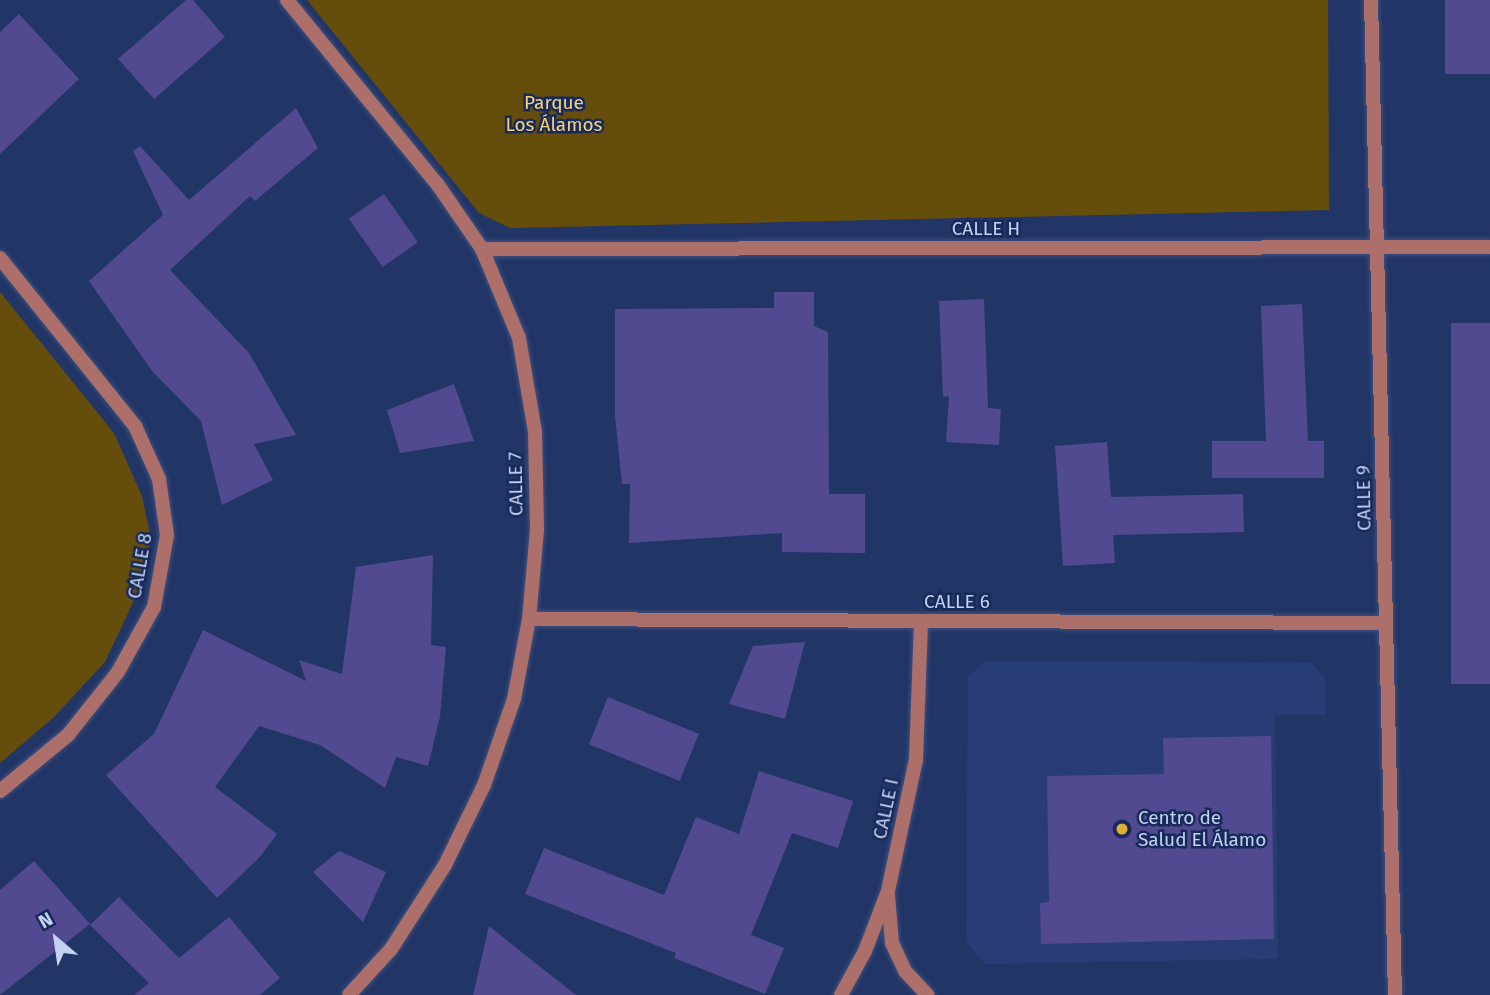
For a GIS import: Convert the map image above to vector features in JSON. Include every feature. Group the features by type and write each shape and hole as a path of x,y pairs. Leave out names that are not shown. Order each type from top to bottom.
{"street":[{"name":"CALLE 7","path":"287,0 438,185 482,249 519,338 534,432 537,530 529,619 514,699 478,796 445,865 391,949 349,995"},
{"name":"CALLE 9","path":"1371,0 1395,995"},
{"name":"CALLE H","path":"482,249 1490,247"},
{"name":"CALLE 8","path":"0,258 135,426 159,479 167,535 154,607 118,672 68,735 0,791"},
{"name":"CALLE 6","path":"529,619 1386,623"},
{"name":"CALLE I","path":"841,995 865,951 888,891 916,759 921,621"},
{"path":"888,891 892,943 905,971 927,995"}],"shaded area":[{"name":"Centro de Salud El Álamo","path":"987,661 1311,662 1325,679 1326,715 1275,715 1278,959 985,964 966,942 968,676"}],"green space":[{"name":"Parque Los Álamos","path":"307,0 1328,0 1329,210 510,228 479,213"},
{"path":"0,292 114,433 142,496 151,539 136,596 105,662 53,718 0,763"}],"building":[{"path":"186,0 193,0 225,37 154,99 118,59"},
{"path":"1445,0 1490,0 1490,74 1445,74"},
{"path":"19,14 79,79 0,154 0,32"},
{"path":"296,108 318,148 255,201 250,196 170,270 249,353 296,435 254,444 273,480 222,505 201,421 152,371 89,281 163,215 133,151 140,146 189,200"},
{"path":"384,194 418,242 383,267 349,219"},
{"path":"774,292 814,292 814,326 828,332 829,494 865,494 865,553 782,552 782,533 629,543 630,484 622,484 615,416 615,309 774,308"},
{"path":"984,299 988,408 1001,409 999,445 946,442 949,396 943,397 939,301"},
{"path":"1302,304 1308,441 1324,441 1324,478 1212,478 1212,441 1266,441 1261,306"},
{"path":"1451,323 1490,323 1490,684 1451,684"},
{"path":"454,384 474,441 400,453 387,410"},
{"path":"1107,442 1111,497 1243,494 1244,532 1113,535 1115,563 1063,566 1055,446"},
{"path":"433,555 431,645 446,647 440,717 428,766 396,757 385,788 320,745 259,726 215,787 277,834 259,858 217,898 106,775 154,734 203,630 306,681 299,660 342,674 356,567"},
{"path":"805,642 785,719 729,704 753,646"},
{"path":"608,697 699,734 680,781 589,744"},
{"path":"1271,736 1274,939 1041,944 1040,903 1049,902 1047,776 1164,774 1163,738"},
{"path":"759,771 853,801 838,848 792,833 751,935 784,948 765,994 674,958 676,953 525,894 544,848 664,895 696,817 739,834"},
{"path":"339,851 386,872 363,922 313,872"},
{"path":"34,861 90,924 0,995 0,890"},
{"path":"119,897 179,958 229,917 280,978 260,995 134,995 149,983 90,925"},
{"path":"489,926 524,954 576,995 473,995"}],"place":[{"name":"Centro de Salud El Álamo","path":"1122,829"}]}
